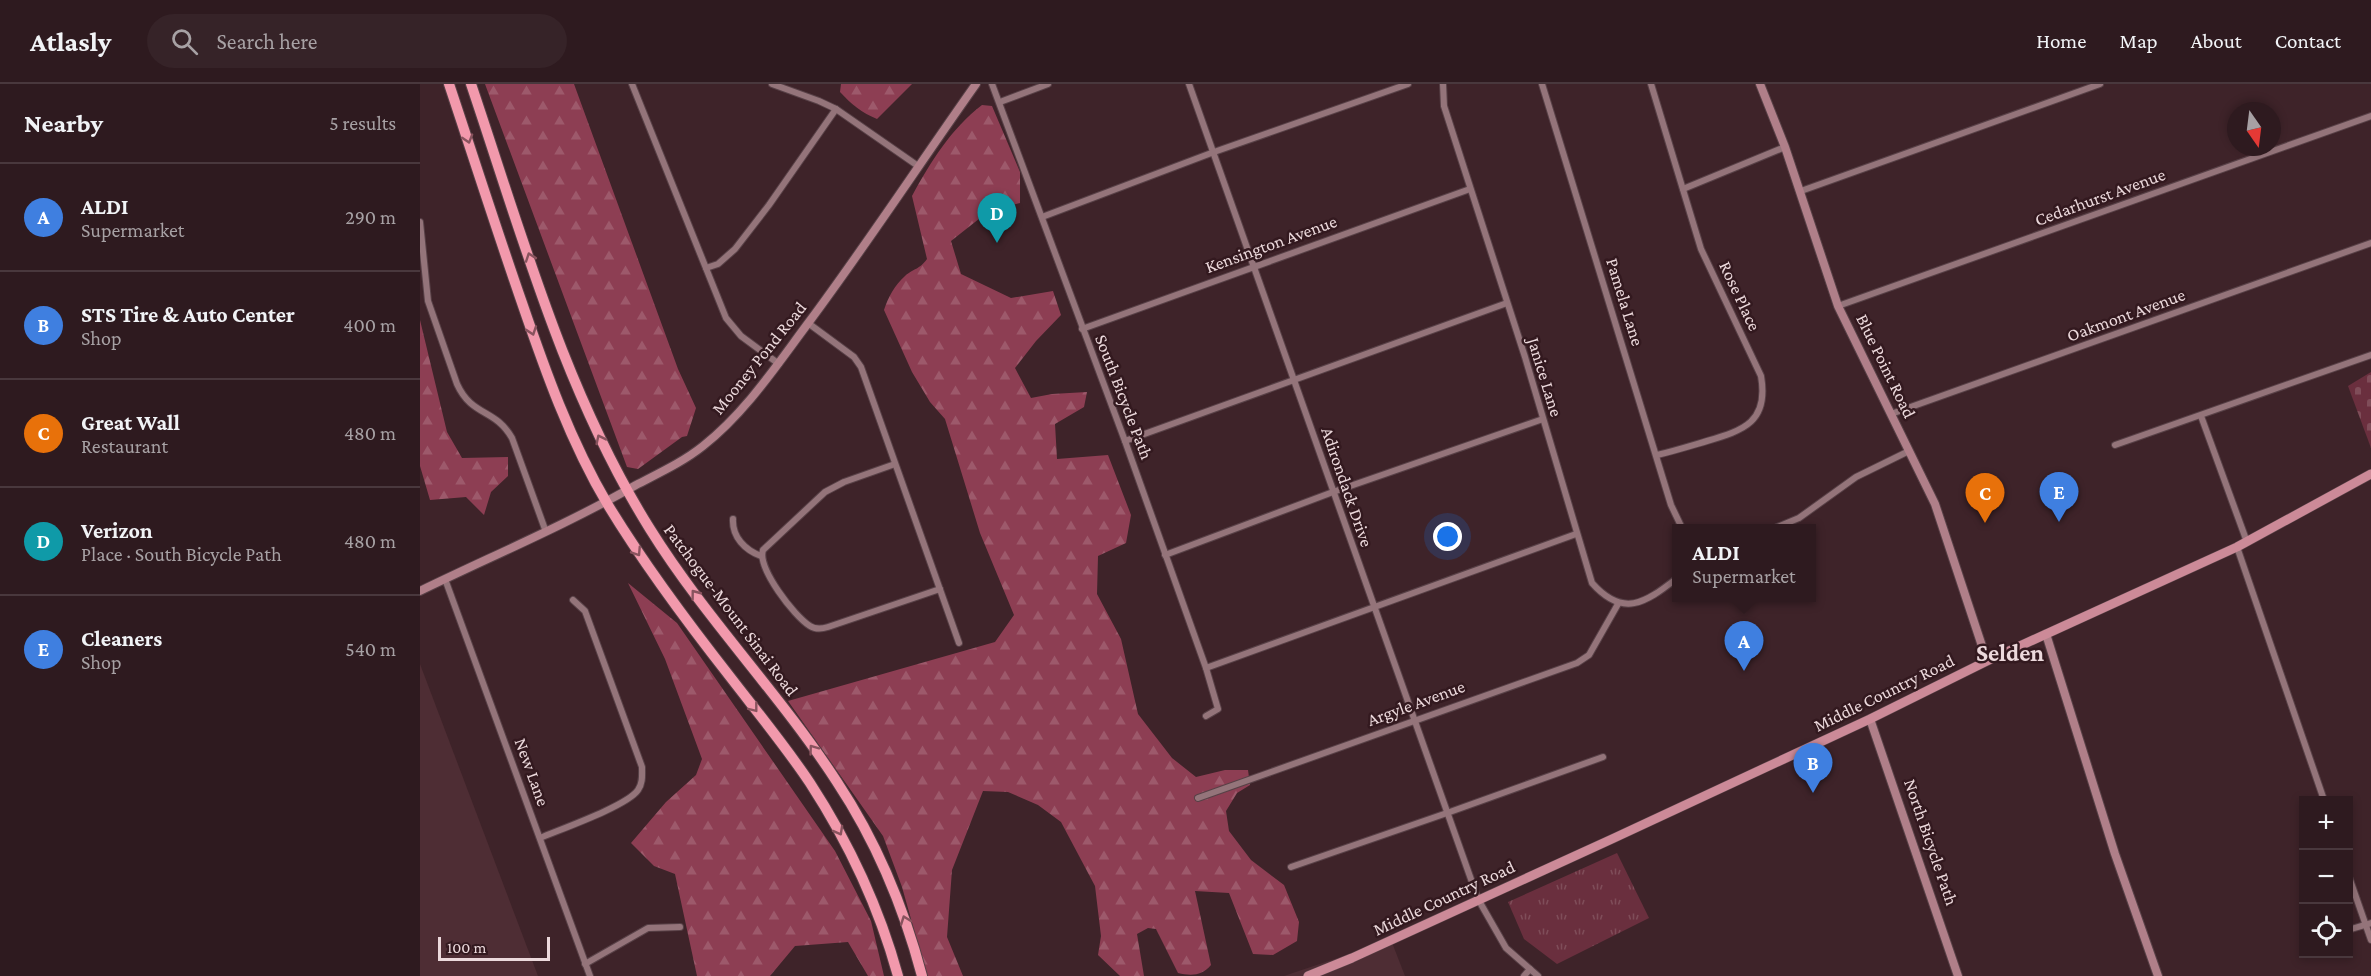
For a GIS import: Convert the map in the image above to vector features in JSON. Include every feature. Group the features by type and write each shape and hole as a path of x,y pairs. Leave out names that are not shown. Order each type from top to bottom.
{"highway":[{"path":"449,84 544,367 565,418 607,502 660,586 794,760 824,806 851,854 874,903 898,976"},
{"name":"Patchogue-Mount Sinai Road","path":"471,84 566,360 595,428 627,491 680,575 814,750 852,806 892,886 922,976"}],"main road":[{"name":"Middle Country Road","path":"1308,976 1352,958 1870,719 1987,661 2237,547 2371,476"}],"street":[{"path":"632,84 726,318 741,336 779,364"},
{"path":"772,84 819,100 836,109 918,166"},
{"name":"Mooney Pond Road","path":"420,591 607,502 675,465 711,440 743,408 779,364 888,213 976,84"},
{"name":"South Bicycle Path","path":"992,84 1125,441 1206,668 1218,708 1206,716"},
{"path":"1000,102 1048,84"},
{"name":"Adirondack Drive","path":"1189,84 1479,899 1506,948 1538,976"},
{"path":"1042,217 1214,152 1408,84"},
{"name":"Janice Lane","path":"1443,84 1444,106 1543,419 1592,583 1604,596 1618,604"},
{"name":"Pamela Lane","path":"1542,84 1671,505 1680,524"},
{"name":"Rose Place","path":"1651,84 1701,249 1761,376 1762,398 1752,421 1738,432 1657,455"},
{"name":"Blue Point Road","path":"1760,84 1801,191 1838,306 1935,504 1987,661"},
{"path":"1801,191 2100,84"},
{"path":"706,268 718,264 735,249 769,205 836,109"},
{"name":"Cedarhurst Avenue","path":"1838,306 2371,116"},
{"path":"1683,189 1785,147"},
{"name":"Kensington Avenue","path":"1082,329 1470,189"},
{"path":"420,222 428,301 457,384 462,396 472,406 496,418 506,426 546,532"},
{"name":"Oakmont Avenue","path":"1891,414 2371,243"},
{"path":"1125,441 1507,303"},
{"path":"808,323 854,357 861,367 959,643"},
{"path":"2115,446 2371,355"},
{"path":"2201,416 2247,542"},
{"path":"1166,555 1333,492 1543,419"},
{"path":"1786,524 1799,519 1856,477 1909,451"},
{"path":"761,556 770,542 825,492 844,482 895,464"},
{"path":"732,519 733,529 742,545 761,556 766,573 808,626 828,627 940,589"},
{"path":"1206,668 1576,534"},
{"path":"2237,547 2322,796"},
{"name":"New Lane","path":"445,579 590,976"},
{"path":"1618,604 1637,603 1653,597 1672,583"},
{"path":"540,838 627,800 639,789 642,782 642,767 603,657 585,611 573,600"},
{"name":"Argyle Avenue","path":"1198,798 1577,663 1589,655 1618,604"},
{"path":"2046,634 2115,854 2158,976"},
{"name":"North Bicycle Path","path":"1870,719 1958,976"},
{"path":"1291,867 1603,757"},
{"path":"2353,885 2368,924 2371,940"},
{"path":"2353,929 2368,924"},
{"path":"585,964 648,928 680,927"},
{"path":"1524,976 1530,969"}],"shaded area":[{"path":"420,664 538,976 420,976"},
{"path":"1391,940 1405,976 1284,976"}],"green space":[{"path":"485,84 574,84 678,369 696,408 687,436 682,437 638,469 627,467"},
{"path":"841,84 912,84 877,119 848,100 840,92"},
{"path":"982,105 992,106 1020,172 1020,203 989,211 951,241 961,274 1011,298 1053,291 1061,315 1036,341 1015,368 1031,398 1087,392 1084,407 1055,424 1057,459 1108,455 1131,515 1126,543 1098,556 1097,594 1121,639 1138,714 1172,758 1196,777 1225,770 1248,770 1250,785 1237,793 1226,811 1229,831 1251,860 1284,885 1299,922 1297,941 1273,955 1253,954 1229,893 1195,891 1211,965 1196,974 1178,973 1156,929 1148,928 1137,934 1144,976 1120,976 1098,955 1101,936 1095,886 1061,822 1038,805 1008,792 983,791 952,870 947,937 963,976 927,976 902,887 883,836 788,701 995,642 1014,615 980,533 945,419 930,402 912,372 884,310 898,283 927,259 912,196 942,146"},
{"path":"420,320 447,432 462,458 508,457 508,476 491,492 484,515 466,497 430,500 420,466"},
{"path":"2371,372 2371,448 2348,386"},
{"path":"628,583 677,623 835,851 871,921 884,976 868,976 848,942 795,946 770,976 697,976 675,874 654,866 631,843 666,802 696,775 702,759 665,659"},
{"path":"1617,853 1649,918 1557,964 1524,939 1508,902"}],"place":[{"name":"Verizon","path":"997,243"},
{"name":"Cleaners","path":"2059,522"},
{"name":"Great Wall","path":"1985,523"},
{"name":"ALDI","path":"1744,671"},
{"name":"STS Tire & Auto Center","path":"1813,793"}],"district":[{"name":"Selden","path":"2010,652"}]}
